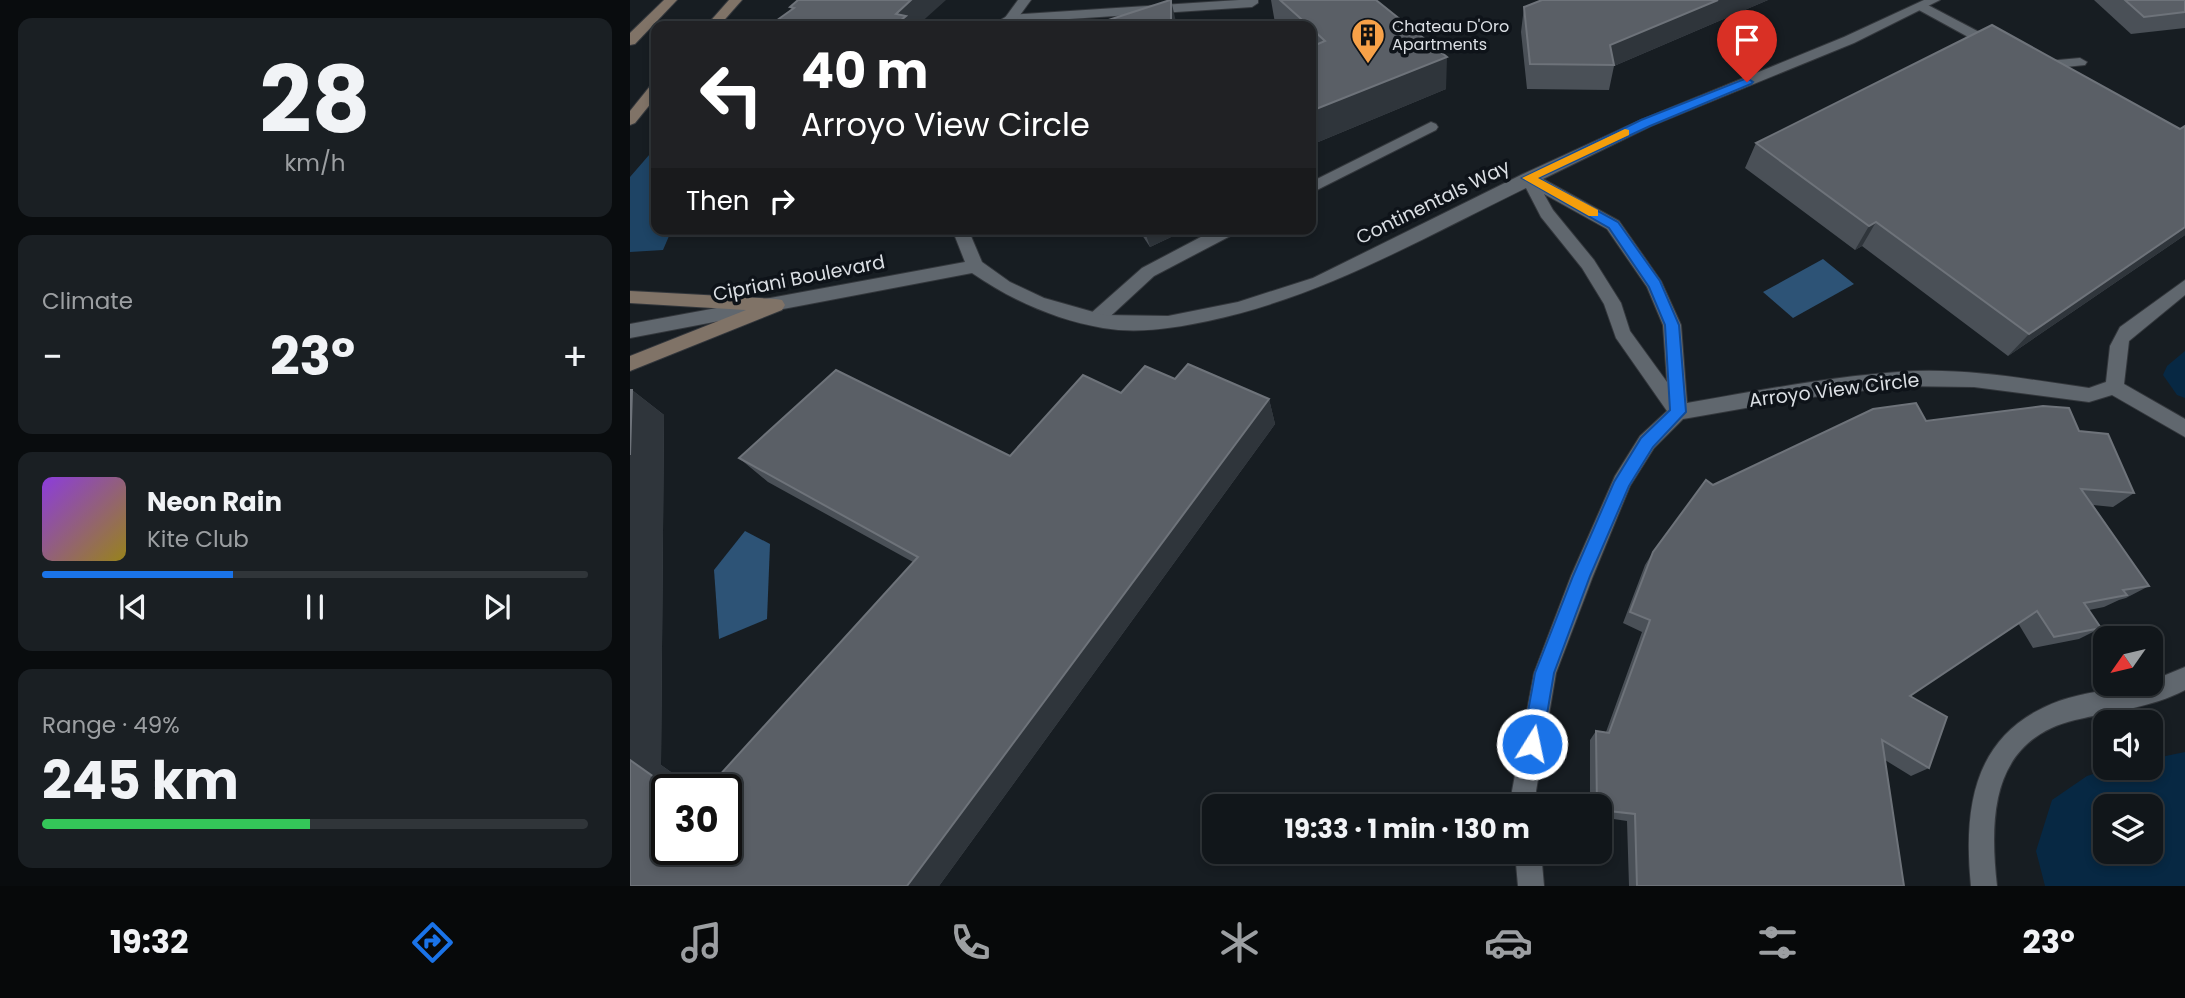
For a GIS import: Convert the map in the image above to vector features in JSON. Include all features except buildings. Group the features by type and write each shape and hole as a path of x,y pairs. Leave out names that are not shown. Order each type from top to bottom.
{"main road":[{"path":"630,41 671,0"},
{"path":"717,21 736,0"},
{"path":"630,120 651,94"},
{"path":"630,297 776,305"},
{"path":"630,364 776,305"}],"street":[{"path":"1008,21 1025,0"},
{"path":"1020,21 1252,3 1252,0"},
{"path":"1929,4 2032,66 2080,62"},
{"name":"Continentals Way","path":"975,266 1004,286 1039,303 1104,322 1168,323 1239,308 1319,282 1528,178 1646,123 1929,4"},
{"path":"1316,185 1431,127"},
{"path":"1528,178 1547,213 1588,264 1612,303 1622,334 1678,412"},
{"path":"1524,794 1545,673 1582,576 1622,482 1647,442 1678,412 1672,325 1655,285 1614,225 1528,178"},
{"path":"962,235 975,266"},
{"path":"1096,318 1147,272 1218,235"},
{"name":"Cipriani Boulevard","path":"630,331 975,266"},
{"path":"2185,286 2126,332 2119,341 2115,352 2118,373 2114,387 2185,429"},
{"name":"Arroyo View Circle","path":"1678,412 1797,392 1899,379 1974,380 2089,395 2114,387"},
{"path":"1984,886 1979,827 1984,797 1994,769 2007,745 2028,726 2060,713 2167,688 2185,678"},
{"path":"1529,864 1531,886"}],"shaded area":[{"path":"651,153 651,235 669,235 663,250 630,252 630,177"},
{"path":"1823,259 1854,284 1793,318 1763,292"},
{"path":"2185,351 2185,398 2177,395 2163,375 2167,366"},
{"path":"745,531 770,544 767,619 719,639 714,570"},
{"path":"2185,752 2185,886 2045,886 2036,851 2052,800 2093,774 2093,780 2163,780 2163,757"}],"slow traffic":[{"path":"1594,213 1528,178 1625,133"}],"place":[{"name":"Chateau D'Oro Apartments","path":"1368,65"}],"route":[{"path":"1532,744 1545,673 1622,482 1647,442 1678,412 1672,325 1655,285 1614,225 1528,178 1646,123 1747,82"}]}
